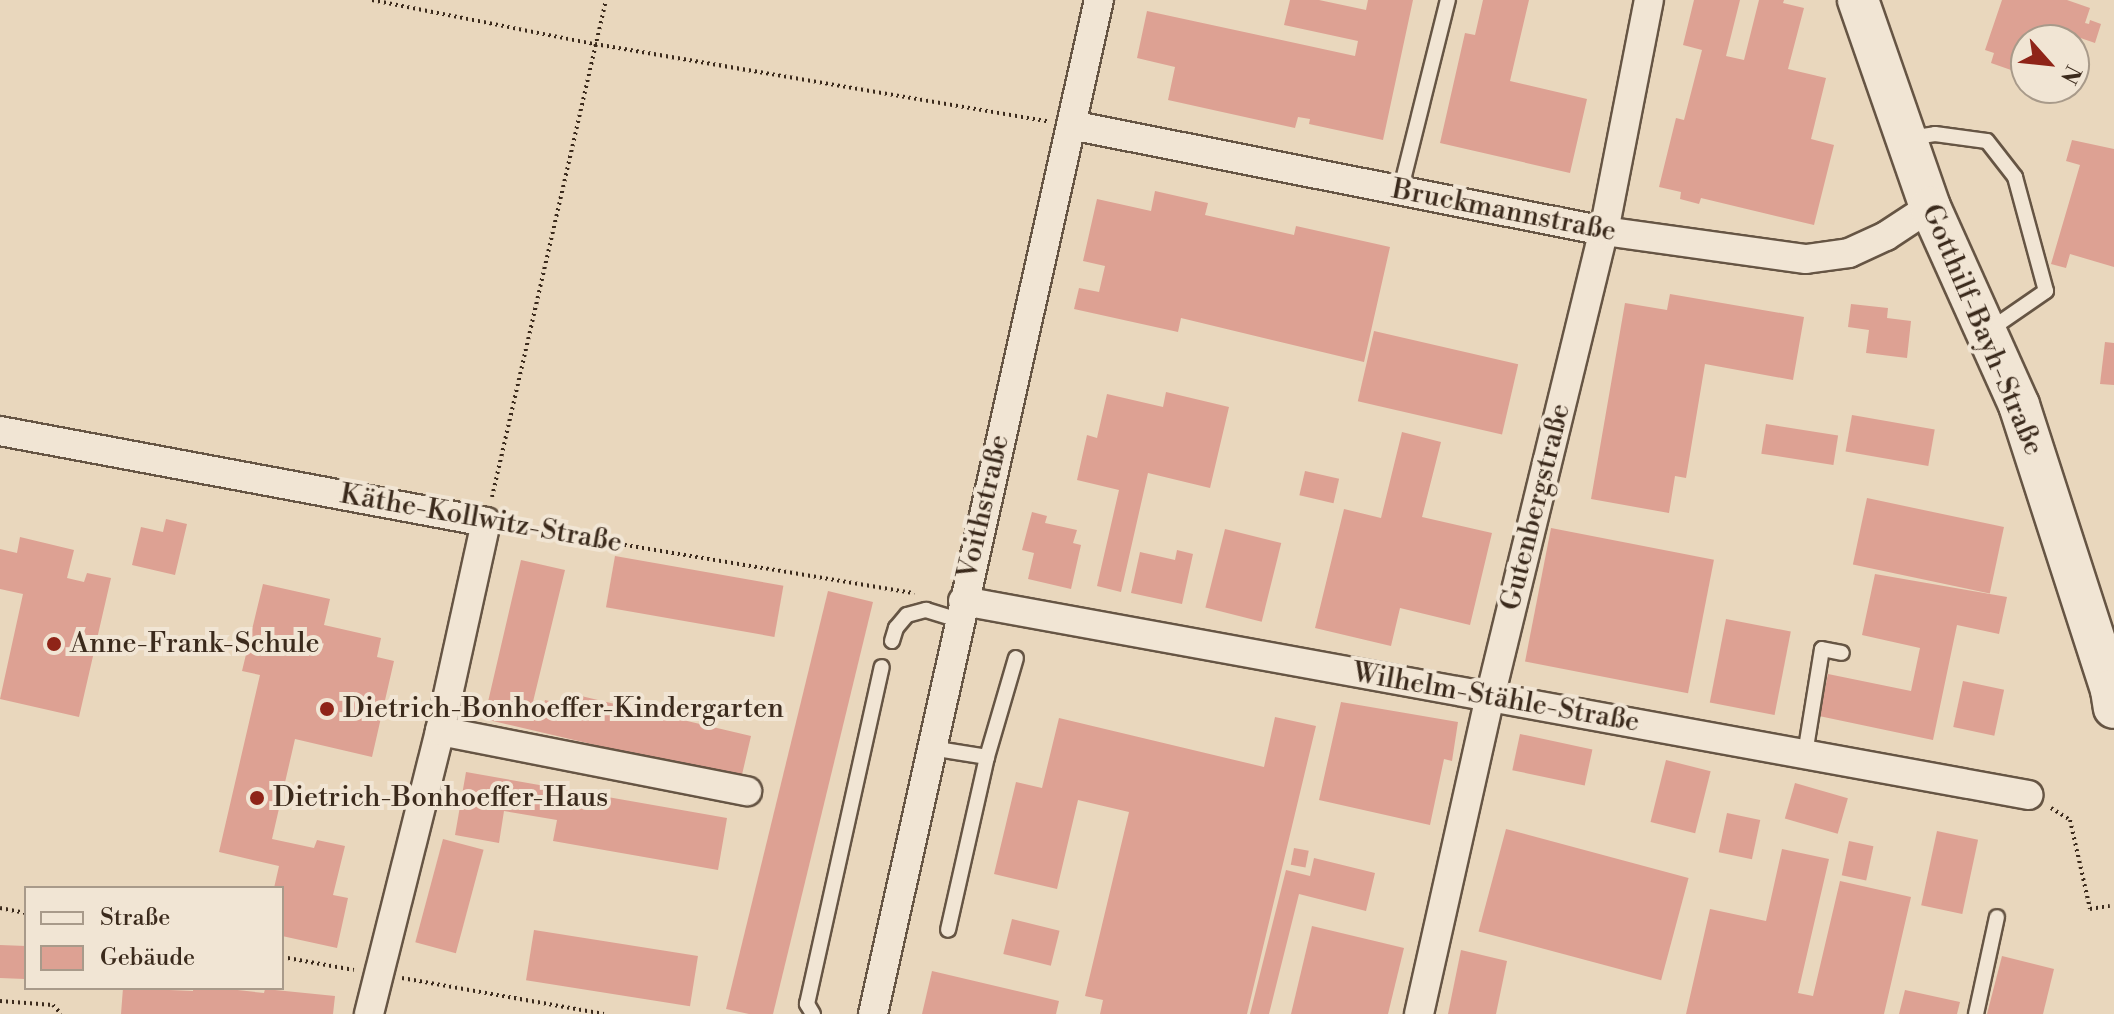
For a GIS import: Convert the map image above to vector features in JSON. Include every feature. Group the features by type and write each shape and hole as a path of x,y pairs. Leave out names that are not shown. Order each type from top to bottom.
{"street":[{"name":"Voithstraße","path":"873,1014 1099,0"},
{"name":"Gutenbergstraße","path":"1419,1014 1490,697 1604,231 1649,0"},
{"name":"Gotthilf-Bayh-Straße","path":"1858,0 1930,207 2019,405 2111,690 2114,708"},
{"name":"Bruckmannstraße","path":"1071,125 1604,231 1806,259 1849,253 1886,236 1930,207"},
{"name":"Käthe-Kollwitz-Straße","path":"0,431 486,522"},
{"path":"369,1014 440,731 486,522"},
{"name":"Wilhelm-Stähle-Straße","path":"961,610 1490,697 2028,795"},
{"path":"440,731 747,791"}],"lane":[{"path":"1400,192 1448,0"},
{"path":"1906,138 1935,134 1987,141 2015,177 2046,291 1986,332"},
{"path":"892,641 896,628 907,615 926,610 961,610"},
{"path":"1805,754 1822,649 1842,653"},
{"path":"948,930 987,757 1016,658"},
{"path":"813,1014 807,1004 882,667"},
{"path":"931,748 987,757"},
{"path":"1976,1014 1997,917"}],"path":[{"path":"372,0 595,44 1071,125"},
{"path":"486,522 606,0"},
{"name":"Käthe-Kollwitz-Straße","path":"486,522 917,593"},
{"path":"2028,795 2070,820 2090,909 2110,906"},
{"path":"0,908 24,913"},
{"path":"284,957 604,1014"},
{"path":"0,1001 53,1005 61,1014"}],"building":[{"path":"1290,0 1319,0 1366,10 1368,0 1413,0 1383,140 1309,124 1310,119 1298,117 1295,128 1168,100 1175,67 1137,58 1147,11 1355,56 1358,41 1284,25"},
{"path":"1483,0 1529,0 1510,81 1587,99 1570,173 1440,143 1465,33 1475,35"},
{"path":"1694,0 1740,0 1726,56 1744,60 1759,0 1784,0 1783,3 1804,8 1788,69 1826,78 1811,139 1834,145 1814,225 1701,198 1699,204 1680,199 1681,192 1659,187 1676,118 1684,120 1702,50 1683,45"},
{"path":"2002,0 2067,0 2090,8 2085,23 2089,24 2010,24 2010,70 1991,63 1994,53 1985,50"},
{"path":"2090,20 2101,24 2095,43 2090,41"},
{"path":"2072,140 2114,149 2114,267 2070,254 2066,268 2051,264 2080,165 2066,161"},
{"path":"1155,191 1208,203 1205,215 1294,235 1296,226 1390,247 1364,362 1181,318 1178,332 1074,309 1079,288 1099,292 1105,266 1083,261 1097,199 1151,211"},
{"path":"1670,294 1804,317 1793,380 1705,364 1686,478 1675,476 1669,513 1591,499 1625,303 1667,310"},
{"path":"1851,304 1888,308 1887,318 1911,321 1907,358 1866,353 1869,330 1848,327"},
{"path":"1374,331 1518,364 1502,434 1358,401"},
{"path":"2105,342 2114,343 2114,385 2100,384"},
{"path":"1166,392 1229,407 1210,488 1148,473 1121,592 1097,586 1119,490 1077,480 1087,435 1097,438 1107,394 1163,407"},
{"path":"1852,415 1935,430 1928,466 1846,451"},
{"path":"1766,424 1838,435 1833,465 1761,454"},
{"path":"1402,432 1441,442 1422,517 1492,533 1470,625 1400,608 1391,646 1315,628 1344,509 1381,518"},
{"path":"1305,471 1339,479 1333,503 1299,495"},
{"path":"1867,498 2004,527 1990,594 1853,565"},
{"path":"1032,512 1047,516 1045,523 1077,530 1073,543 1081,545 1071,589 1028,579 1034,553 1022,550"},
{"path":"166,519 187,524 175,575 132,565 141,527 163,532"},
{"path":"1551,528 1714,560 1688,693 1525,662"},
{"path":"1225,529 1281,543 1262,622 1205,608"},
{"name":"Anne-Frank-Schule","path":"20,537 74,550 67,578 84,582 87,573 111,578 79,717 0,699 23,594 0,589 0,549 17,553"},
{"path":"1177,550 1193,554 1182,604 1131,593 1140,552 1175,560"},
{"path":"615,556 783,586 774,637 606,607"},
{"path":"521,560 565,570 531,710 542,712 545,700 579,708 581,696 751,736 741,779 484,719"},
{"path":"1875,574 2007,597 1999,634 1957,625 1933,740 1819,716 1828,674 1911,691 1920,648 1862,635"},
{"name":"Dietrich-Bonhoeffer-Haus","path":"263,584 330,599 324,625 381,638 377,657 394,661 372,757 295,739 272,839 314,848 317,840 345,846 333,895 348,898 337,948 284,936 284,886 274,886 279,866 219,852 260,675 242,671"},
{"path":"828,591 873,602 773,1014 749,1014 726,1009"},
{"path":"1726,619 1791,632 1775,715 1710,702"},
{"path":"1963,681 2004,690 1994,736 1953,727"},
{"path":"1341,702 1458,722 1452,761 1444,759 1430,825 1319,800"},
{"path":"1275,717 1316,726 1247,1014 1100,1014 1103,1000 1085,996 1129,812 1078,800 1057,889 994,874 1016,782 1042,788 1059,718 1264,767"},
{"path":"1520,734 1592,749 1585,786 1512,770"},
{"path":"1666,760 1711,771 1695,833 1651,822"},
{"path":"466,772 727,818 718,870 553,841 557,820 504,811 499,843 455,835"},
{"path":"1795,783 1848,798 1838,834 1785,819"},
{"path":"1727,813 1760,820 1752,859 1719,852"},
{"path":"1506,829 1689,878 1661,980 1479,931"},
{"path":"1937,831 1978,840 1962,914 1921,905"},
{"path":"443,839 484,850 456,953 415,942"},
{"path":"1849,841 1873,846 1866,880 1842,875"},
{"path":"1294,848 1309,851 1305,868 1291,865"},
{"path":"1782,849 1829,859 1798,993 1813,996 1840,881 1911,897 1884,1014 1686,1014 1710,909 1766,921"},
{"path":"1314,858 1375,873 1366,911 1299,894 1269,1014 1250,1014 1286,870 1310,876"},
{"path":"1012,919 1060,931 1051,966 1003,954"},
{"path":"1312,926 1404,948 1388,1014 1291,1014"},
{"path":"534,930 698,956 690,1006 526,980"},
{"path":"0,945 24,946 24,979 0,978"},
{"path":"1461,950 1507,961 1496,1014 1448,1014"},
{"path":"2002,956 2054,969 2043,1014 1987,1014"},
{"path":"932,971 1059,1001 1056,1014 922,1014"},
{"path":"123,990 237,990 264,993 265,990 275,990 335,996 333,1014 121,1014"},
{"path":"1905,990 1960,1002 1957,1014 1899,1014"}],"place":[{"name":"Anne-Frank-Schule","path":"54,644"},
{"name":"Dietrich-Bonhoeffer-Kindergarten","path":"327,709"},
{"name":"Dietrich-Bonhoeffer-Haus","path":"257,798"}]}
